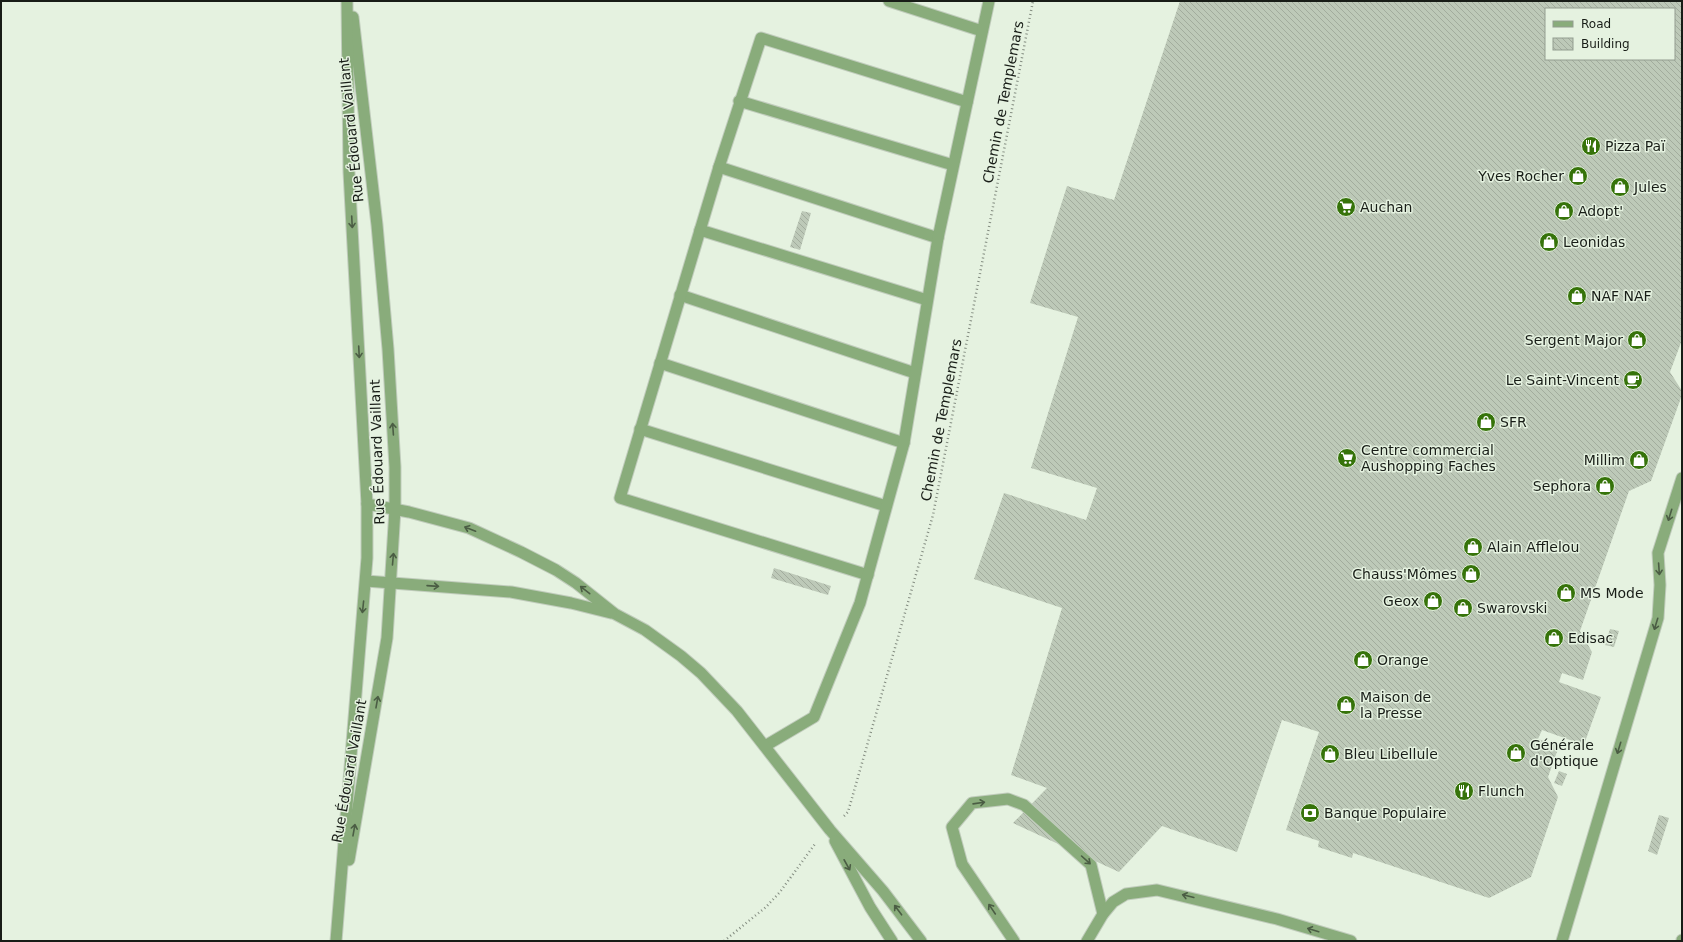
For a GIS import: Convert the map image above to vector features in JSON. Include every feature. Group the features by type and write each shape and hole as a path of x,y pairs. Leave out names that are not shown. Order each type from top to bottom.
{"street":[{"name":"Rue Édouard Vaillant","path":"336,941 366,581 367,504 349,172 347,1"},
{"name":"Rue Édouard Vaillant","path":"338,924 383,668 387,638 396,509 396,467 388,349 376,218 352,1"},
{"path":"889,1 982,31"},
{"path":"765,746 814,717 860,603 904,444 938,238 989,1"},
{"path":"868,575 620,498 739,101 761,38 967,102"},
{"path":"739,101 953,165"},
{"path":"719,167 938,238"},
{"path":"700,230 928,300"},
{"path":"680,295 915,373"},
{"path":"660,363 904,444"},
{"path":"640,429 886,506"},
{"path":"1562,941 1658,618 1660,585 1658,553 1682,478"},
{"path":"367,504 440,519 469,528 521,552 571,580 616,614 645,630 691,665 737,711 830,830 883,891 921,941"},
{"path":"366,581 511,592 571,603 616,614"},
{"path":"1014,941 962,864 952,827 972,803 1008,799 1024,805 1091,865 1103,914"},
{"path":"830,830 842,856 863,894 892,941"},
{"path":"1087,941 1103,914 1113,902 1126,894 1157,890 1277,919 1351,941"}],"path":[{"name":"Chemin de Templemars","path":"724,941 766,907 780,892 810,849 848,812 933,515 1033,1"}],"building":[{"name":"Centre commercial Aushopping Faches","path":"1180,1 1682,1 1682,340 1670,372 1682,391 1682,395 1651,481 1629,491 1580,631 1592,652 1583,680 1562,673 1559,682 1601,697 1584,745 1542,730 1538,739 1559,746 1548,777 1558,797 1531,877 1489,898 1353,853 1352,858 1318,847 1319,841 1286,830 1319,732 1282,720 1237,852 1162,826 1119,872 1013,823 1047,788 1011,775 1062,608 974,579 1004,493 1086,520 1097,488 1031,468 1078,317 1030,303 1067,186 1114,200"},
{"path":"802,211 811,213 800,250 790,247"},
{"path":"774,568 831,586 828,595 771,578"},
{"path":"1610,629 1619,631 1614,647 1605,645"},
{"path":"1559,771 1567,774 1562,786 1554,783"},
{"path":"1659,815 1669,818 1657,855 1648,851"}],"place":[{"name":"Pizza Paï","path":"1591,146"},
{"name":"Yves Rocher","path":"1578,176"},
{"name":"Jules","path":"1620,187"},
{"name":"Auchan","path":"1346,207"},
{"name":"Adopt'","path":"1564,211"},
{"name":"Leonidas","path":"1549,242"},
{"name":"NAF NAF","path":"1577,296"},
{"name":"Sergent Major","path":"1637,340"},
{"name":"Le Saint-Vincent","path":"1633,380"},
{"name":"SFR","path":"1486,422"},
{"name":"Centre commercial Aushopping Faches","path":"1347,458"},
{"name":"Millim","path":"1639,460"},
{"name":"Sephora","path":"1605,486"},
{"name":"Alain Afflelou","path":"1473,547"},
{"name":"Chauss'Mômes","path":"1471,574"},
{"name":"MS Mode","path":"1566,593"},
{"name":"Geox","path":"1433,601"},
{"name":"Swarovski","path":"1463,608"},
{"name":"Edisac","path":"1554,638"},
{"name":"Orange","path":"1363,660"},
{"name":"Maison de la Presse","path":"1346,705"},
{"name":"Générale d'Optique","path":"1516,753"},
{"name":"Bleu Libellule","path":"1330,754"},
{"name":"Flunch","path":"1464,791"},
{"name":"Banque Populaire","path":"1310,813"}]}
